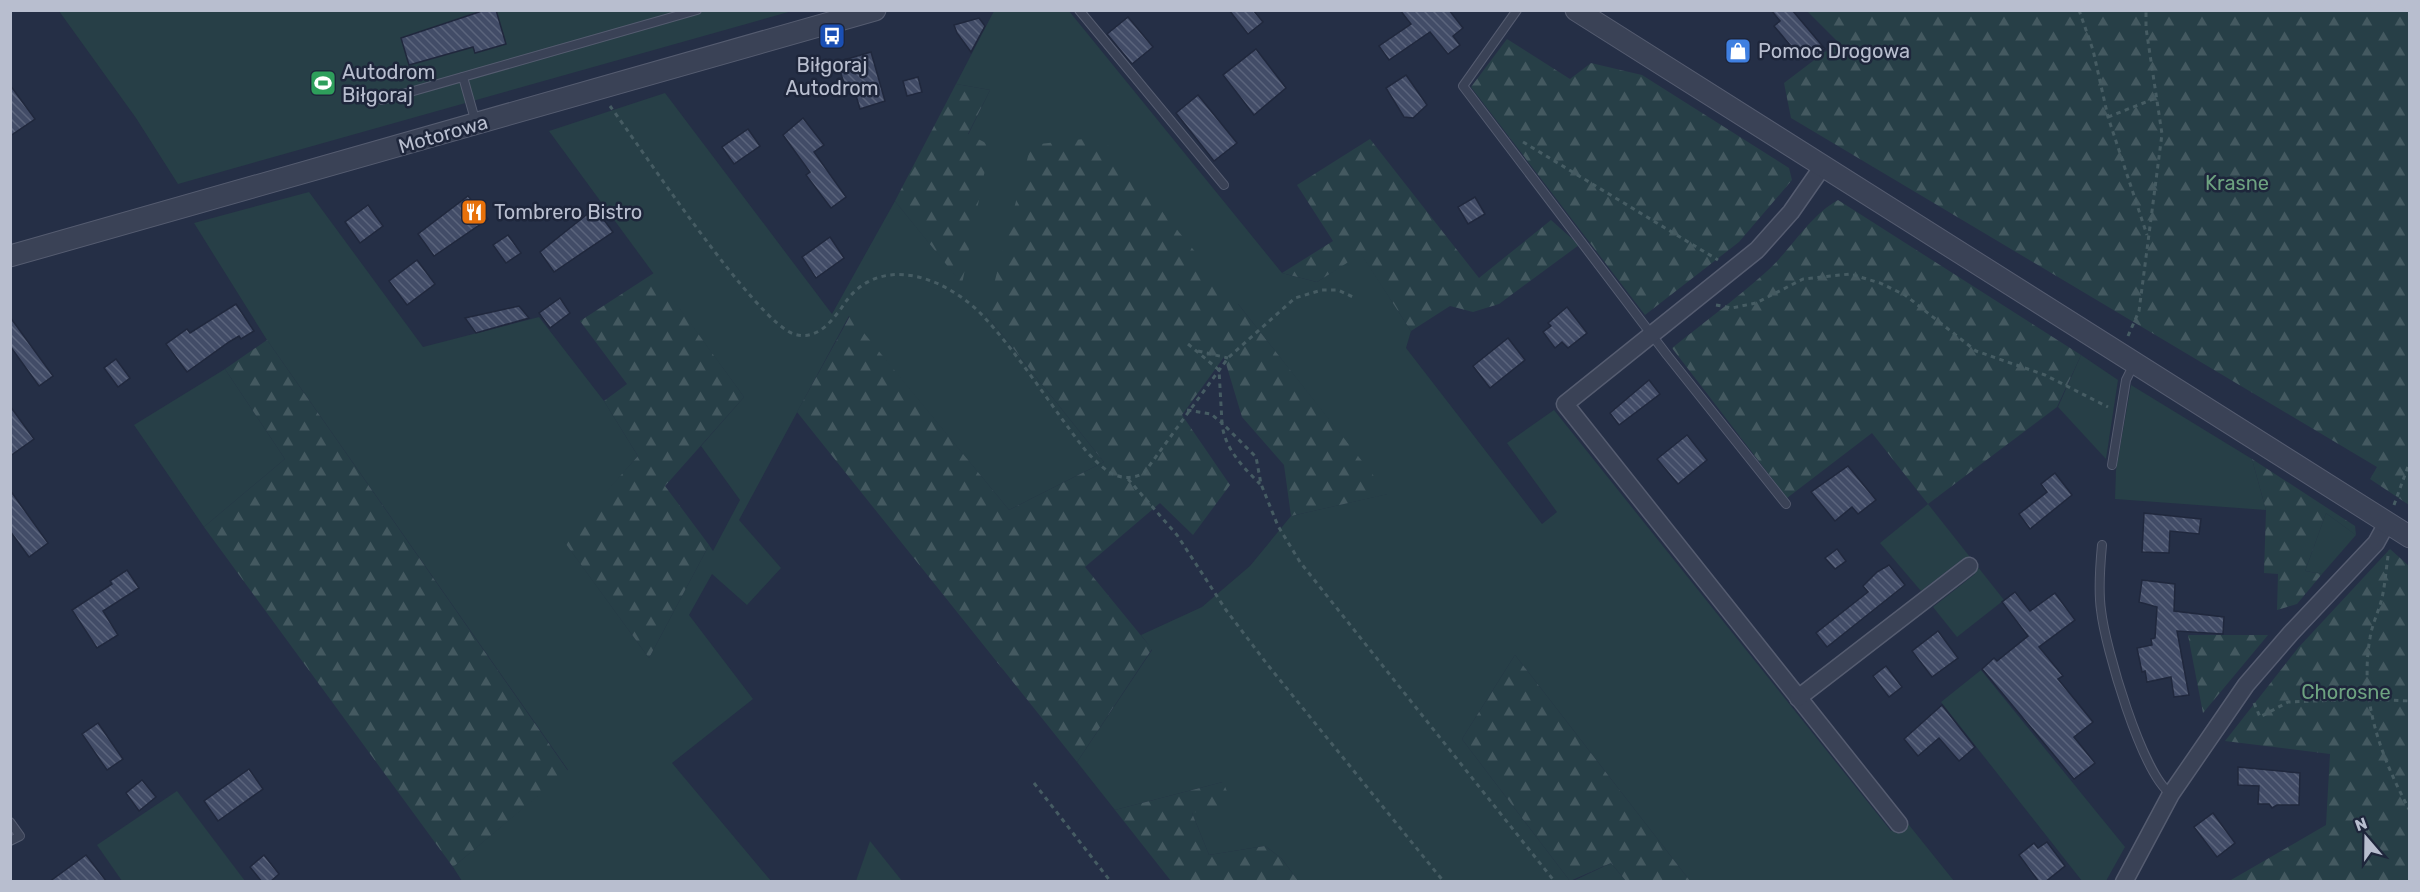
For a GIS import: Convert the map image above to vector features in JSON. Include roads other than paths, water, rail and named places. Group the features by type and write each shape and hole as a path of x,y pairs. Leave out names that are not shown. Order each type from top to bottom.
{"street":[{"name":"Motorowa","path":"10,256 875,10"},
{"path":"1576,10 2409,537"},
{"path":"1823,166 1791,212 1769,238 1703,294 1564,404 1899,824"},
{"path":"2124,882 2171,794 2246,685 2291,633 2376,543 2387,523"},
{"path":"1798,698 1969,566"}],"lane":[{"path":"382,100 697,10"},
{"path":"1079,10 1224,185"},
{"path":"1516,10 1463,86 1651,335 1786,504"},
{"path":"463,77 476,124"},
{"path":"2112,465 2126,380 2127,359"},
{"path":"2102,545 2100,598 2106,633 2127,708 2142,748 2162,788 2171,794"},
{"path":"10,822 20,836 10,842"}],"place":[{"name":"Biłgoraj Autodrom","path":"832,36"},
{"name":"Pomoc Drogowa","path":"1738,51"},
{"name":"Autodrom Biłgoraj","path":"323,83"},
{"name":"Tombrero Bistro","path":"474,212"}],"park label":[{"name":"Krasne","path":"2237,183"},
{"name":"Chorosne","path":"2346,692"}]}
